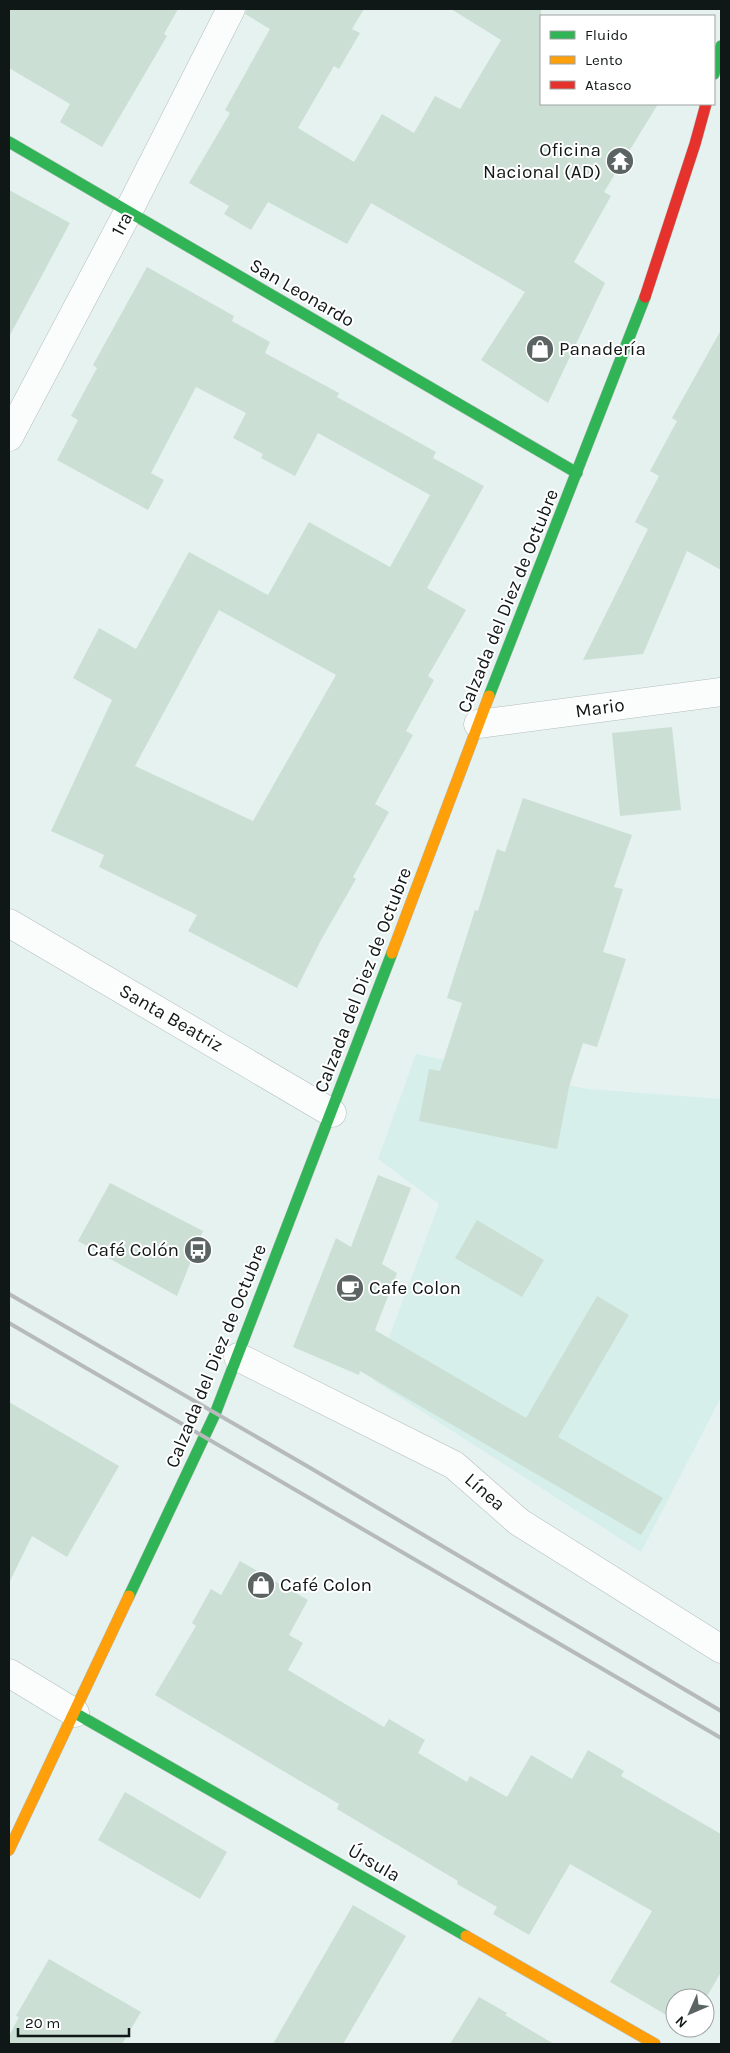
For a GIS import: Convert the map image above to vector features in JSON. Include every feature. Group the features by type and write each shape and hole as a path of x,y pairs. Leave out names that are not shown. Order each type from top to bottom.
{"main road":[{"path":"715,70 721,46"},
{"name":"Calzada del Diez de Octubre","path":"9,1850 216,1414 332,1113 478,724 652,278 706,105"},
{"name":"San Leonardo","path":"9,142 577,473"},
{"name":"Úrsula","path":"75,1713 655,2044"}],"street":[{"name":"1ra","path":"9,437 128,212 231,9"},
{"name":"Mario","path":"478,724 721,692"},
{"name":"Santa Beatriz","path":"9,922 332,1113"},
{"name":"Línea","path":"238,1357 454,1464 519,1522 721,1649"},
{"path":"9,1673 75,1713"}],"shaded area":[{"path":"416,1054 588,1089 721,1099 721,1397 641,1552 373,1380 439,1204 378,1159"}],"building":[{"path":"9,9 178,9 164,34 167,36 102,147 60,122 70,104 9,68"},
{"path":"247,9 364,9 352,29 360,33 339,69 334,66 298,128 354,162 382,114 414,133 435,96 460,109 501,40 451,9 541,9 540,105 657,105 604,192 611,196 574,262 605,283 548,403 481,360 525,292 371,203 347,244 268,202 251,230 224,214 229,206 189,183 230,113 225,110 270,29 245,14"},
{"path":"9,190 70,223 9,337"},
{"path":"147,267 234,316 232,321 270,342 265,353 339,393 337,397 436,452 433,458 484,486 427,588 466,610 428,676 434,680 406,731 413,735 375,804 389,812 353,877 356,879 321,940 297,988 188,931 197,915 99,867 104,855 51,831 112,700 73,678 99,628 136,649 189,552 268,595 309,522 390,567 430,495 318,433 295,476 261,458 263,454 233,438 246,413 196,387 151,473 164,480 148,510 57,460 78,420 71,416 97,368 93,365","holes":["219,610 336,675 253,821 135,766"]},
{"path":"721,330 721,570 687,551 643,654 583,660 648,529 635,522 659,476 650,471 677,421 672,418"},
{"path":"672,727 681,810 620,816 612,733"},
{"path":"523,798 632,835 614,887 623,889 603,952 626,959 597,1047 583,1043 569,1087 557,1149 419,1121 429,1069 440,1071 462,1003 447,998 475,910 478,911 497,849 505,852"},
{"path":"378,1175 411,1188 382,1264 397,1273 375,1330 526,1418 597,1296 629,1315 558,1437 663,1498 641,1535 360,1371 359,1375 293,1347 336,1238 351,1247"},
{"path":"110,1183 203,1231 177,1296 78,1241"},
{"path":"477,1220 544,1260 522,1297 455,1258"},
{"path":"9,1402 119,1466 67,1557 32,1536 9,1583"},
{"path":"240,1561 308,1600 289,1635 303,1643 288,1670 384,1727 389,1719 425,1740 418,1753 467,1782 470,1776 507,1797 531,1755 572,1779 588,1750 624,1771 621,1776 721,1834 721,1972 712,1988 665,1988 665,2014 610,1982 652,1911 570,1864 529,1935 493,1914 497,1907 457,1884 458,1881 337,1809 339,1804 155,1695 196,1626 192,1623 211,1589 221,1595"},
{"path":"125,1792 227,1852 200,1899 98,1840"},
{"path":"353,1905 406,1936 343,2044 273,2044"},
{"path":"49,1959 141,2012 122,2044 9,2044 9,2036 19,2017 16,2016"},
{"path":"479,1997 507,2013 505,2015 554,2044 450,2044"}],"railway":[{"path":"9,1294 307,1466 721,1711"},
{"path":"9,1323 721,1738"}],"traffic: fast":[{"path":"715,70 721,46"},
{"path":"9,142 577,473"},
{"path":"489,696 645,297"},
{"path":"129,1596 215,1414 392,953"},
{"path":"75,1713 466,1936"}],"traffic: slow":[{"path":"392,953 489,696"},
{"path":"9,1850 129,1596"},
{"path":"466,1936 655,2044"}],"traffic: jam":[{"path":"645,297 695,144 706,105"}],"place":[{"name":"Oficina Nacional (AD)","path":"620,161"},
{"name":"Panadería","path":"540,349"},
{"name":"Café Colón","path":"198,1250"},
{"name":"Cafe Colon","path":"350,1288"},
{"name":"Café Colon","path":"261,1585"}]}
